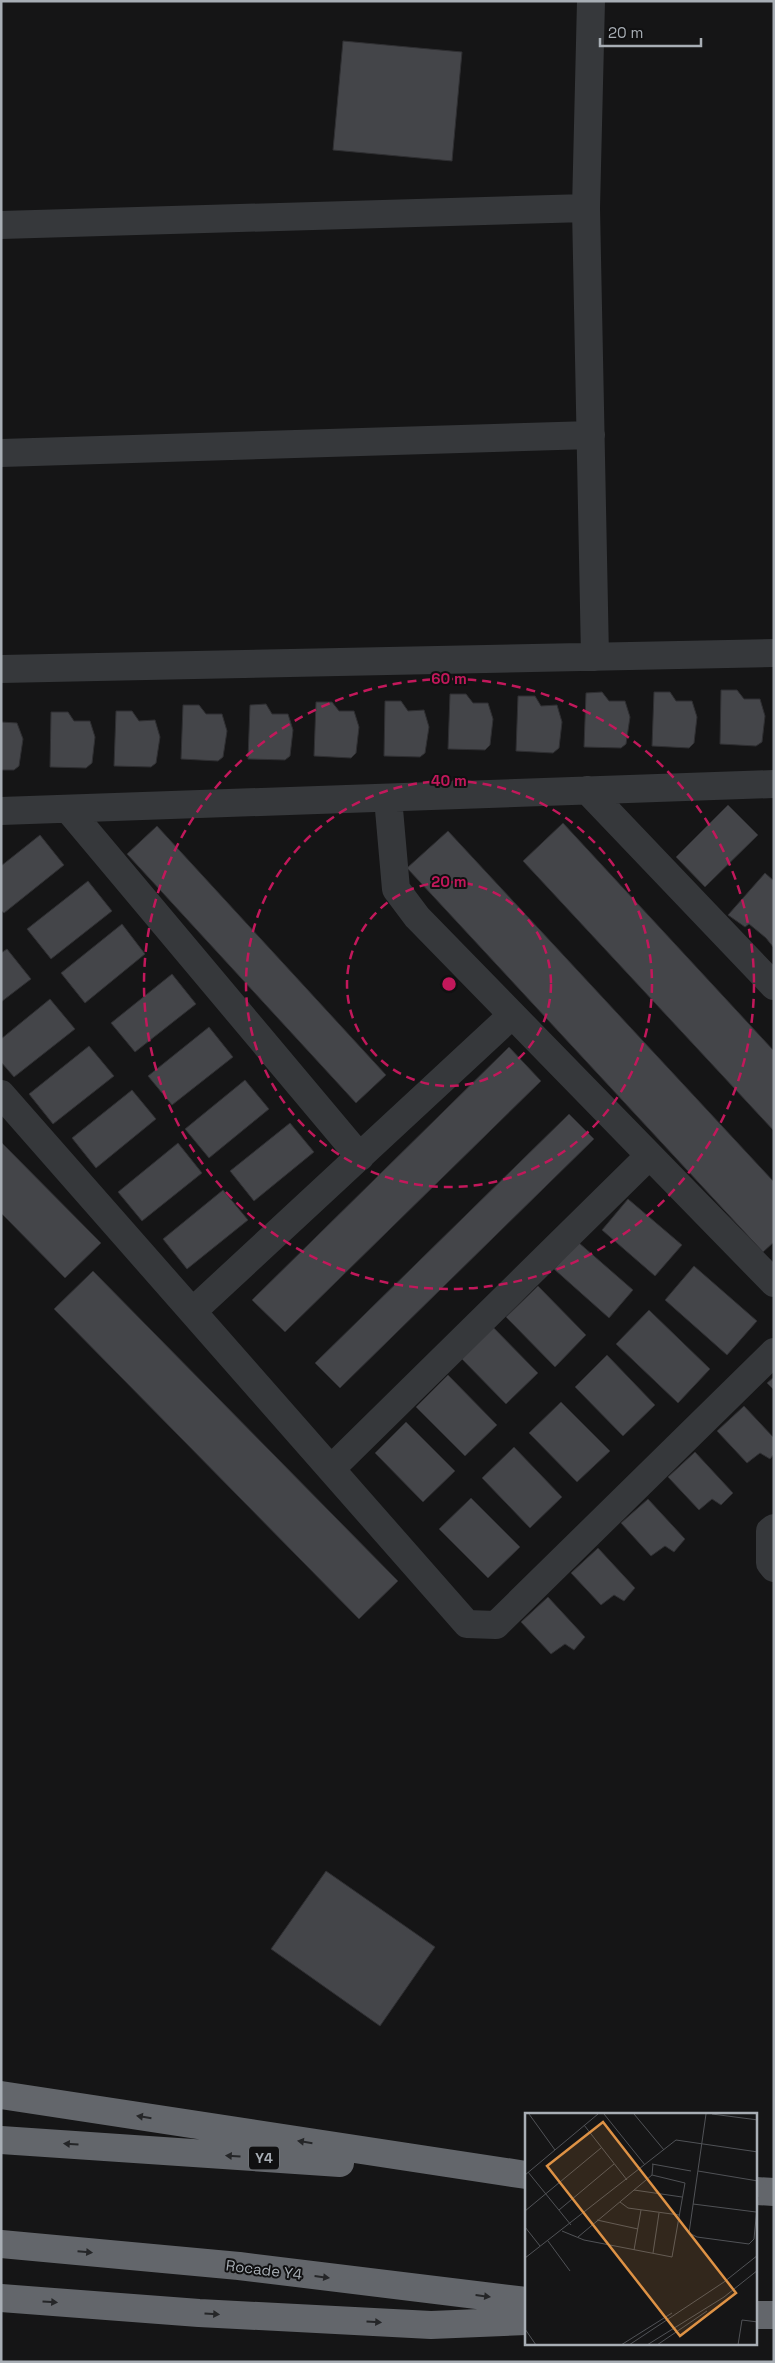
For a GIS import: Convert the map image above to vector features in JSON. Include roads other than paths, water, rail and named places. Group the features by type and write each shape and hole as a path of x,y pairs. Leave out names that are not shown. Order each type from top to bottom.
{"highway":[{"path":"1,2095 525,2176"},
{"name":"Y4","path":"1,2140 525,2176"},
{"path":"758,2191 774,2192"},
{"name":"Rocade Y4","path":"1,2244 239,2266 525,2302"},
{"path":"1,2298 199,2313 431,2325 525,2321"},
{"path":"758,2315 774,2315"}],"street":[{"path":"590,1 586,208 595,657"},
{"path":"1,225 586,208"},
{"path":"1,453 590,435"},
{"path":"1,668 774,653"},
{"path":"1,811 774,784"},
{"path":"587,790 774,986"},
{"path":"388,798 396,889 417,917 774,1283"},
{"path":"68,809 360,1158"},
{"path":"193,1311 512,1015"},
{"path":"1,1094 467,1624 496,1625 774,1352"},
{"path":"331,1469 649,1156"},
{"path":"774,1528 770,1531 770,1563 774,1568"}]}
